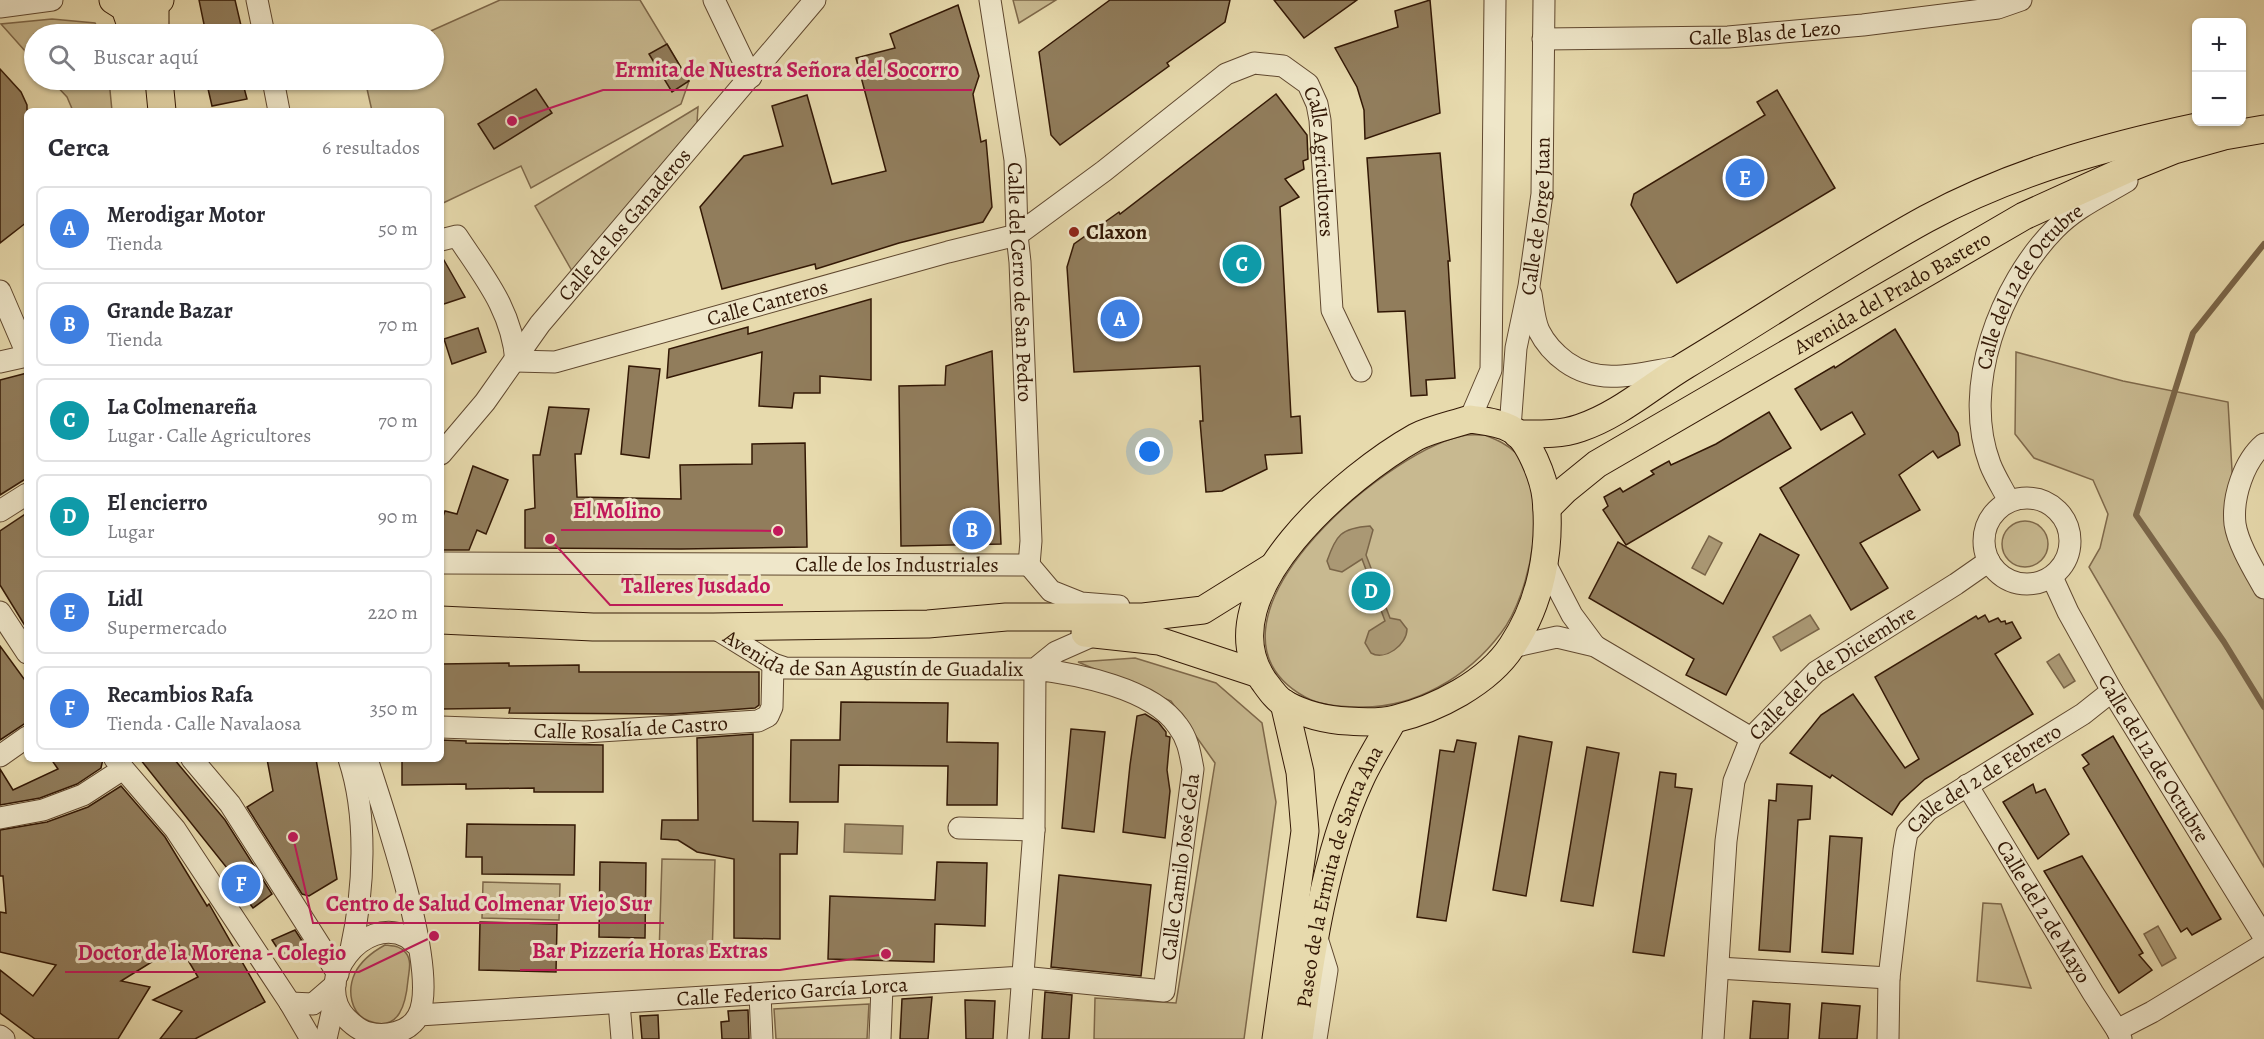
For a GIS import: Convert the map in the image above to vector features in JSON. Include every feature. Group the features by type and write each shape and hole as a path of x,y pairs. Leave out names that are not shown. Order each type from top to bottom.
{"main road":[{"path":"119,4 135,10 158,2 156,24"},
{"path":"119,4 130,24"},
{"path":"142,90 144,108"},
{"path":"160,90 162,108"},
{"path":"2246,120 2264,117"},
{"name":"Avenida del Prado Bastero","path":"1470,419 1514,431 1547,434 1580,428 1617,410 1819,282 1927,219 2004,183 2077,156 2136,140 2214,126"},
{"name":"Avenida del Prado Bastero","path":"1547,508 1596,464 2024,216 2174,150 2264,129"},
{"path":"1470,419 1418,436 1363,472 1311,519 1273,567 1260,590 1252,616 1251,648 1260,674 1272,692 1284,704 1335,720 1362,722 1393,720 1425,710 1462,692 1494,666 1512,647 1533,605 1545,563 1547,508 1544,483 1534,458 1514,431"},
{"name":"Avenida de San Agustín de Guadalix","path":"444,620 593,627 713,627 928,624 1006,617 1143,617 1203,610 1273,567"},
{"name":"Avenida de San Agustín de Guadalix","path":"928,624 1005,632 1099,633 1159,641 1260,674"},
{"name":"Paseo de la Ermita de Santa Ana","path":"1276,1039 1305,831 1300,772 1284,704"},
{"name":"Paseo de la Ermita de Santa Ana","path":"1299,1039 1316,934 1342,828 1360,780 1393,720"}],"street":[{"path":"0,7 52,0"},
{"path":"257,0 262,24"},
{"path":"714,0 751,77"},
{"name":"Calle de los Ganaderos","path":"444,450 485,402 540,324 815,0"},
{"name":"Calle del Cerro de San Pedro","path":"990,0 1015,160 1028,471 1029,565"},
{"name":"Calle de Jorge Juan","path":"1470,419 1491,370 1495,0"},
{"name":"Calle de Jorge Juan","path":"1514,431 1516,348 1529,286 1542,194 1544,0"},
{"name":"Calle Blas de Lezo","path":"1543,39 1728,38 1863,26 1998,8 2021,0"},
{"name":"Calle Agricultores","path":"1017,235 1104,171 1226,74 1254,63 1283,66 1308,84 1317,104 1320,120 1332,310 1361,371"},
{"path":"275,90 278,108"},
{"name":"Calle del 12 de Octubre","path":"2009,501 1990,464 1982,427 1982,383 1992,336 2008,295 2028,261 2055,228 2077,210 2202,142"},
{"name":"Calle Canteros","path":"516,361 555,362 948,252 1017,235"},
{"path":"449,238 499,300 514,338 516,361"},
{"path":"1529,286 1539,330 1555,354 1586,374 1604,377 1626,376 1685,365"},
{"path":"0,291 24,348"},
{"path":"0,362 24,356"},
{"path":"2264,444 2253,454 2238,487 2235,524 2248,560 2264,588"},
{"path":"0,511 24,496"},
{"path":"2023,497 2044,501 2061,513 2068,526 2071,540 2069,554 2062,567 2052,577 2029,584 2017,583 2006,579 1989,561 1984,548 1984,534 1988,520 1997,509 2009,501 2023,497"},
{"name":"Calle del 6 de Diciembre","path":"1713,1039 1726,841 1734,781 1751,738 1816,672 1989,561"},
{"name":"Calle de los Industriales","path":"444,562 1029,565"},
{"path":"1545,563 1572,615 1595,645"},
{"path":"1029,565 1051,591 1081,603 1125,606 1170,604 1203,610"},
{"name":"Calle del 12 de Octubre","path":"2052,577 2068,612 2112,691 2264,937"},
{"path":"0,612 24,648"},
{"name":"Avenida de San Agustín de Guadalix","path":"713,627 772,664 784,668 1035,669 1056,652 1099,633"},
{"path":"1512,647 1557,637 1595,645 1751,738"},
{"name":"Calle Rosalía de Castro","path":"444,727 585,732 758,721 768,716 772,707 772,664"},
{"path":"1018,1039 1034,830 1035,669"},
{"name":"Calle Camilo José Cela","path":"1035,669 1068,673 1135,694 1160,707 1177,724 1189,744 1193,769 1164,991"},
{"name":"Calle del 2 de Febrero","path":"1888,1039 1889,978 1907,833 1928,810 2083,714 2112,691"},
{"path":"0,756 24,739"},
{"path":"195,762 230,804 336,986 342,1013 353,1026 367,1033 381,1035 410,1027 422,975 412,908 368,762"},
{"path":"350,762 355,777 362,847 358,917 351,949"},
{"path":"0,818 44,810 83,795 119,764 175,829 290,1003 311,1039"},
{"name":"Calle del 2 de Mayo","path":"1967,785 2119,1034"},
{"path":"959,828 1034,830"},
{"path":"326,1039 343,959 351,949 383,933 407,937 418,946"},
{"path":"1316,934 1327,970 1316,1039"},
{"path":"2119,1034 2264,944"},
{"path":"1718,968 1889,978"},
{"name":"Calle Federico García Lorca","path":"410,1027 619,1003 1022,977 1164,991"},
{"path":"290,1003 313,1004 336,986"},
{"path":"880,1039 882,986"},
{"path":"760,994 762,1039"},
{"path":"619,1003 622,1039"},
{"path":"0,1036 4,1039"}],"shaded area":[{"path":"500,0 640,0 689,81 681,104 531,188 521,166 444,203 444,108 371,108 367,90 444,90 444,25"},
{"path":"1013,0 1056,0 1019,23"},
{"path":"52,19 96,24 24,24 24,50 1,24"},
{"path":"60,90 110,90 112,108 72,108 67,97"},
{"path":"698,107 697,123 572,271 535,206"},
{"path":"2016,352 2123,381 2228,402 2236,538 2264,587 2264,867 2089,567 2100,548 2108,514 2093,480 2034,458 2015,434"},
{"path":"1485,435 1516,453 1527,471 1533,493 1535,518 1528,570 1512,616 1501,633 1473,663 1438,687 1419,696 1379,706 1358,707 1324,704 1305,697 1273,666 1266,629 1279,588 1307,547 1344,508 1386,474 1427,449 1462,436"},
{"path":"2025,521 2041,528 2048,544 2041,560 2025,567 2009,560 2002,544 2009,528"},
{"path":"1370,526 1373,530 1366,555 1390,618 1400,620 1407,629 1399,646 1383,655 1371,653 1365,643 1369,631 1385,621 1362,559 1342,572 1330,569 1327,561 1333,545 1341,534 1352,529"},
{"path":"1709,536 1722,543 1705,575 1692,568"},
{"path":"1810,615 1819,629 1781,651 1773,637"},
{"path":"2059,654 2075,681 2064,688 2047,662"},
{"path":"1135,658 1216,683 1262,723 1276,802 1244,1039 1094,1039 1095,998 1176,1003 1215,763 1171,701 1078,662"},
{"path":"845,824 903,826 902,854 844,852"},
{"path":"662,859 715,860 712,957 659,955"},
{"path":"483,882 560,884 559,920 482,918"},
{"path":"1983,903 2001,904 2031,988 1977,981"},
{"path":"2158,926 2176,958 2162,966 2144,934"},
{"path":"385,945 404,951 409,959 409,970 403,1006 394,1019 388,1023 379,1024 363,1018 358,1013 352,1001 351,987 355,973 361,964"},
{"path":"869,1004 867,1039 776,1039 774,1009"}],"building":[{"path":"199,0 235,0 241,24 204,24"},
{"path":"1110,0 1230,0 1225,22 1167,63 1169,66 1060,145 1051,135 1039,52"},
{"path":"1274,0 1357,0 1304,38"},
{"path":"1430,0 1440,113 1365,139 1364,110 1357,87 1335,48 1398,27 1395,11"},
{"path":"958,5 979,76 973,94 981,142 986,140 992,207 983,222 899,243 816,269 815,264 722,289 700,207 744,156 783,146 772,106 807,95 832,184 886,171 856,58 895,48 890,34"},
{"path":"667,44 689,81 672,92 649,54"},
{"path":"0,69 21,92 27,108 24,108 24,224 0,243"},
{"path":"536,89 552,113 494,149 478,124"},
{"path":"208,90 245,90 247,99 212,106"},
{"path":"1777,90 1835,188 1677,283 1631,205 1634,194 1765,115 1757,102"},
{"path":"1276,94 1307,135 1308,159 1303,161 1304,169 1285,179 1299,197 1280,207 1291,417 1300,416 1302,453 1265,455 1267,469 1222,491 1206,492 1200,421 1203,421 1200,366 1074,372 1067,267 1074,244 1119,212 1120,214"},
{"path":"1440,153 1450,261 1448,261 1455,378 1426,380 1427,395 1411,396 1405,311 1378,312 1367,158"},
{"path":"444,260 465,297 444,304"},
{"path":"871,299 871,380 820,376 820,393 794,393 792,408 759,406 762,352 667,378 669,349 748,327 748,334"},
{"path":"478,328 486,352 452,364 444,339"},
{"path":"1895,329 1958,433 1960,445 1938,458 1933,451 1899,475 1920,510 1860,543 1888,588 1851,610 1780,488 1865,434 1852,412 1821,430 1795,389 1834,366 1835,368"},
{"path":"992,351 1001,544 901,546 899,386 945,385 946,366"},
{"path":"629,366 660,369 649,458 621,454"},
{"path":"24,374 24,480 0,495 0,380"},
{"path":"549,407 589,409 581,454 575,454 577,497 681,499 680,465 752,464 752,444 805,443 807,547 525,548 525,510 535,508 533,455 540,455"},
{"path":"1769,412 1791,448 1626,545 1603,510 1608,506 1604,497 1620,488 1623,492 1654,474 1651,471 1669,461 1671,465 1716,444"},
{"path":"473,466 508,480 486,534 477,530 469,550 444,550 444,514 445,511 457,514"},
{"path":"24,515 24,624 0,585 0,531"},
{"path":"1760,534 1799,555 1726,695 1686,675 1694,659 1589,598 1618,542 1723,604"},
{"path":"1985,615 1989,622 1998,618 2006,624 2012,622 2021,638 1995,654 2033,714 1925,779 1900,802 1892,815 1832,775 1830,778 1790,753 1821,715 1853,694 1905,768 1919,759 1875,677 1976,616 1978,619"},
{"path":"0,646 24,679 24,724 0,740"},
{"path":"444,664 579,665 579,672 759,672 759,705 755,708 673,714 509,713 510,708 444,709"},
{"path":"841,702 948,703 947,742 998,743 997,805 947,805 948,766 839,765 838,802 790,802 791,740 840,740"},
{"path":"1145,714 1158,722 1166,732 1166,736 1170,737 1167,770 1170,791 1165,838 1123,832 1137,716"},
{"path":"1071,729 1105,732 1094,832 1062,828"},
{"path":"753,734 753,821 798,822 797,854 780,854 780,939 734,938 734,859 697,852 678,840 661,839 662,820 698,820 697,738"},
{"path":"1519,736 1552,742 1526,896 1493,890"},
{"path":"2113,736 2221,919 2192,935 2187,928 2181,932 2083,768 2089,764 2082,755"},
{"path":"444,740 466,741 466,743 603,745 603,792 534,792 534,788 466,789 466,784 402,785 402,762 444,762"},
{"path":"1457,740 1476,743 1446,921 1417,917 1440,750 1454,752"},
{"path":"1587,747 1619,753 1593,906 1561,901"},
{"path":"53,762 102,762 101,768 77,784 40,798 0,805 0,769 13,790 58,769"},
{"path":"142,762 177,762 225,820 272,894 253,908 232,880 235,878"},
{"path":"268,762 317,762 337,879 309,896 302,894 247,807 273,791"},
{"path":"1660,772 1676,774 1675,787 1692,789 1664,956 1633,952"},
{"path":"1777,784 1812,786 1810,819 1798,820 1790,952 1759,950 1769,800 1776,801"},
{"path":"2033,784 2036,793 2045,789 2069,834 2038,859 2003,802"},
{"path":"121,786 165,837 207,906 209,904 265,1002 195,1039 160,1039 182,1011 153,1000 198,977 179,945 121,981 150,987 118,1039 35,1039 0,1013 0,970 33,996 56,965 0,952 0,912 6,913 3,876 0,876 0,830 47,822 88,807"},
{"path":"467,824 575,825 574,875 482,874 482,857 466,857"},
{"path":"1830,836 1862,838 1853,954 1822,952"},
{"path":"2082,856 2143,953 2139,955 2152,970 2119,993 2044,871"},
{"path":"600,862 646,863 645,938 599,937"},
{"path":"937,862 987,863 985,926 935,924 934,962 828,959 830,896 935,900"},
{"path":"1059,875 1151,885 1141,976 1051,967"},
{"path":"480,922 557,924 556,972 479,970"},
{"path":"295,930 308,950 285,960 272,940"},
{"path":"1045,992 1072,995 1069,1039 1042,1039"},
{"path":"932,997 928,1039 900,1039 902,999"},
{"path":"965,1000 995,1001 993,1039 966,1039"},
{"path":"1753,1001 1790,1004 1788,1039 1750,1039"},
{"path":"1822,1003 1860,1006 1857,1039 1819,1039"},
{"path":"748,1010 749,1039 722,1039 721,1022 729,1021 728,1011"},
{"path":"658,1015 659,1039 642,1039 640,1016"}],"waterway":[{"path":"2264,244 2193,333 2136,515 2224,642 2264,707"}],"place":[{"name":"Ermita de Nuestra Señora del Socorro","path":"512,121"},
{"name":"Lidl","path":"1745,178"},
{"name":"Claxon","path":"1074,232"},
{"name":"La Colmenareña","path":"1242,264"},
{"name":"Merodigar Motor","path":"1120,319"},
{"name":"Grande Bazar","path":"972,530"},
{"name":"El Molino","path":"778,531"},
{"name":"Talleres Jusdado","path":"550,539"},
{"name":"El encierro","path":"1371,591"},
{"name":"Centro de Salud Colmenar Viejo Sur","path":"293,837"},
{"name":"Recambios Rafa","path":"241,884"},
{"name":"Doctor de la Morena - Colegio","path":"434,936"},
{"name":"Bar Pizzería Horas Extras","path":"886,954"}]}
